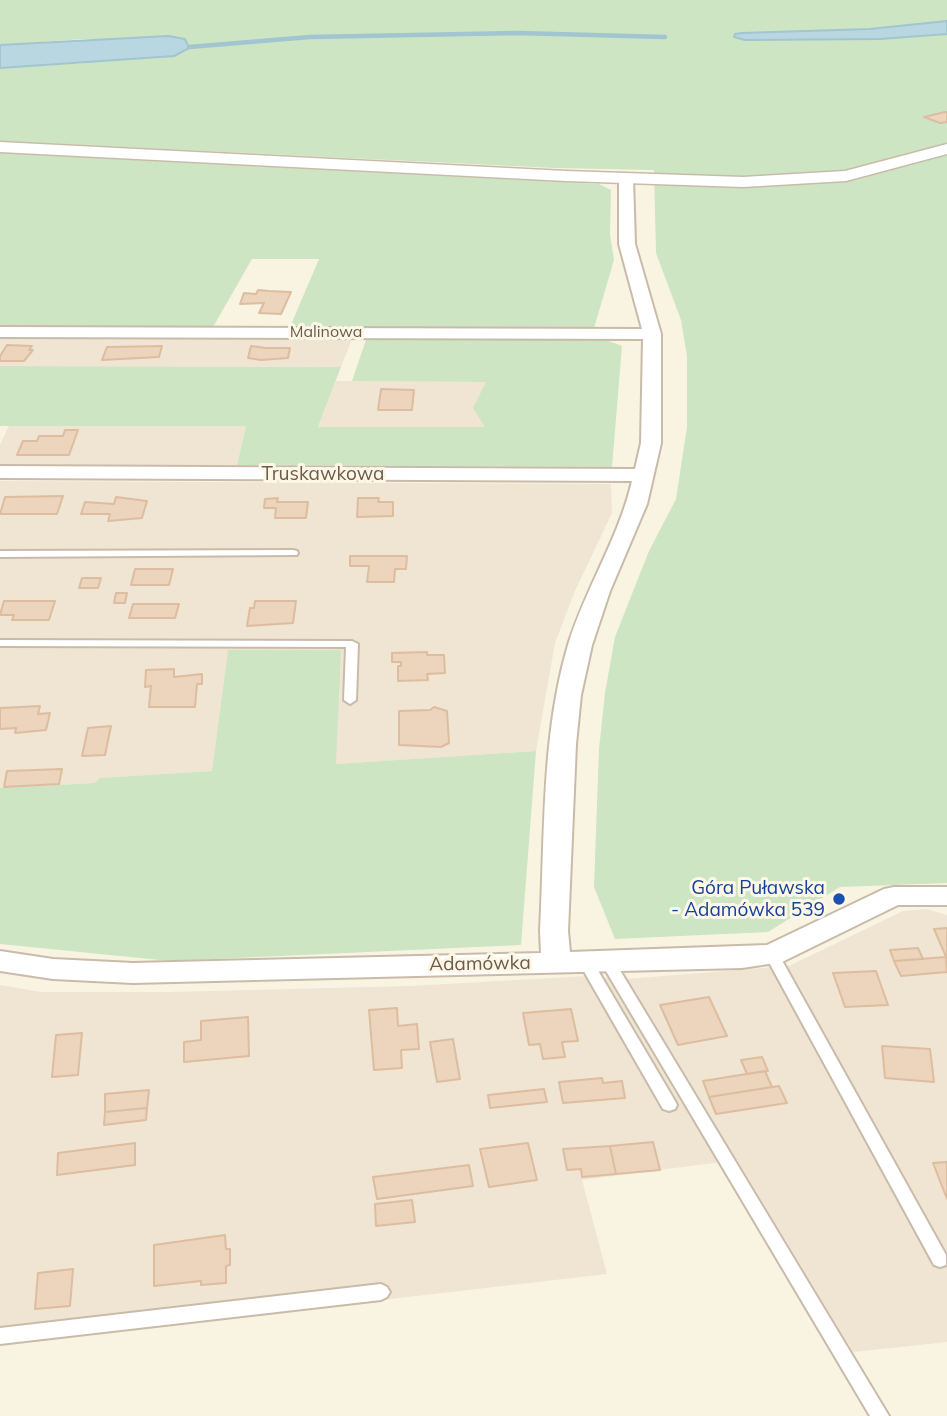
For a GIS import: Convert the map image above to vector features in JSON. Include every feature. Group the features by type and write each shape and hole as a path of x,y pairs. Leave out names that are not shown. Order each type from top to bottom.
{"street":[{"path":"0,147 743,182 819,179 874,169 947,149"},
{"path":"556,962 554,931 563,744 569,695 580,645 599,591 637,504 651,443 652,334 627,243 626,178"},
{"name":"Malinowa","path":"0,332 652,334"},
{"name":"Truskawkowa","path":"0,472 645,475"},
{"name":"Adamówka","path":"0,961 53,969 133,973 772,955 894,896 947,897"}],"lane":[{"path":"0,554 293,552"},
{"path":"0,643 352,643 350,700"},
{"path":"772,955 940,1260"},
{"path":"596,961 669,1105"},
{"path":"596,961 880,1416"},
{"path":"0,1336 381,1292"}],"shaded area":[{"path":"0,338 352,339 341,367 0,366"},
{"path":"336,381 587,382 582,428 318,427"},
{"path":"9,426 246,426 237,465 0,465 0,445"},
{"path":"0,481 611,484 612,513 575,591 555,643 536,751 336,764 228,650 212,771 100,778 95,783 0,788"},
{"path":"927,909 947,915 947,1342 853,1352 737,1160 582,1180 607,1274 0,1344 0,985 41,992 170,992 410,986 588,976 626,979 789,966 903,911"}],"green space":[{"path":"0,0 947,0 947,21 870,29 735,34 745,40 880,39 947,34 947,883 840,887 768,932 615,939 594,887 599,749 605,693 615,637 649,551 676,499 687,427 687,356 681,320 656,253 654,170 554,168 0,141 0,68 86,63 124,39 0,45"},
{"path":"0,153 599,184 611,190 610,235 614,260 594,328 290,327 319,259 252,259 213,327 0,326"},
{"path":"366,340 606,340 622,346 612,467 237,465 246,426 0,426 0,366 341,367 318,427 485,427 473,408 486,382 352,381"},
{"path":"228,650 341,650 336,764 536,751 521,945 170,961 0,944 0,788 95,783 100,778 212,771"}],"water":[{"path":"947,21 947,34 880,39 745,40 734,37 735,34 742,33 870,29"},
{"path":"168,36 185,39 189,48 174,56 0,68 0,45"}],"building":[{"path":"947,112 947,122 940,123 924,117"},
{"path":"258,290 291,292 281,314 259,313 264,303 240,304 244,293 256,294"},
{"path":"7,345 32,346 29,350 33,350 24,361 0,361"},
{"path":"162,346 159,357 102,360 107,347"},
{"path":"251,346 290,348 288,358 261,360 248,358"},
{"path":"381,389 414,390 412,410 378,410"},
{"path":"65,430 78,430 69,455 17,455 23,441 37,441 39,436 63,436"},
{"path":"63,496 57,514 0,514 5,497"},
{"path":"116,497 147,501 142,518 108,521 110,514 81,514 85,502 114,504"},
{"path":"278,498 277,502 308,502 306,518 275,518 276,508 264,508 265,499"},
{"path":"358,498 379,498 378,502 393,502 393,516 357,517"},
{"path":"350,556 407,556 406,569 395,569 394,582 367,582 369,566 350,566"},
{"path":"135,569 173,569 169,585 131,585"},
{"path":"82,578 101,578 98,588 79,588"},
{"path":"116,593 127,593 125,603 114,603"},
{"path":"4,601 55,601 49,620 12,620 14,615 0,615"},
{"path":"255,601 296,601 293,623 247,626 250,608 254,608"},
{"path":"133,604 179,604 175,618 129,618"},
{"path":"427,652 427,655 444,655 445,673 427,674 428,680 398,681 398,666 401,666 401,662 392,662 392,653"},
{"path":"174,669 174,677 202,674 202,684 197,684 195,707 149,707 151,686 145,687 146,670"},
{"path":"40,706 38,714 50,713 46,730 15,733 16,728 0,729 0,708"},
{"path":"434,707 447,711 449,743 441,747 399,745 399,711 430,710"},
{"path":"111,726 105,755 82,756 88,728"},
{"path":"62,769 59,784 4,787 7,771"},
{"path":"947,928 947,959 934,929"},
{"path":"918,948 923,959 894,961 890,950"},
{"path":"946,957 947,972 901,976 894,961"},
{"path":"876,971 888,1005 845,1007 833,973"},
{"path":"709,997 727,1036 678,1045 660,1005"},
{"path":"397,1008 398,1026 417,1024 419,1049 401,1050 402,1068 374,1070 369,1010"},
{"path":"571,1009 578,1041 562,1042 565,1057 543,1059 540,1044 529,1045 523,1013"},
{"path":"248,1017 249,1056 184,1062 184,1042 201,1040 201,1021"},
{"path":"82,1033 78,1075 52,1077 56,1035"},
{"path":"453,1039 460,1079 437,1082 430,1042"},
{"path":"882,1046 930,1049 934,1082 885,1078"},
{"path":"762,1057 768,1071 747,1074 741,1060"},
{"path":"765,1071 772,1087 709,1097 703,1081"},
{"path":"602,1078 603,1083 622,1081 625,1098 563,1103 559,1082"},
{"path":"779,1086 787,1103 716,1114 709,1097"},
{"path":"544,1089 547,1102 490,1108 488,1095"},
{"path":"149,1090 147,1108 105,1112 105,1094"},
{"path":"147,1108 146,1120 104,1125 105,1112"},
{"path":"653,1142 660,1170 616,1174 610,1146"},
{"path":"135,1143 135,1165 57,1175 58,1153"},
{"path":"528,1143 537,1180 489,1187 480,1149"},
{"path":"610,1146 616,1174 582,1177 581,1169 567,1170 563,1149"},
{"path":"947,1162 947,1199 933,1163"},
{"path":"469,1165 473,1186 377,1199 373,1177"},
{"path":"412,1200 415,1222 376,1226 375,1204"},
{"path":"225,1235 226,1249 230,1249 226,1283 201,1285 201,1281 154,1286 154,1245"},
{"path":"73,1269 70,1306 35,1309 38,1273"}],"waterway":[{"path":"189,47 310,37 518,33 665,37"}],"place":[{"name":"Góra Puławska - Adamówka 539","path":"839,899"}]}
